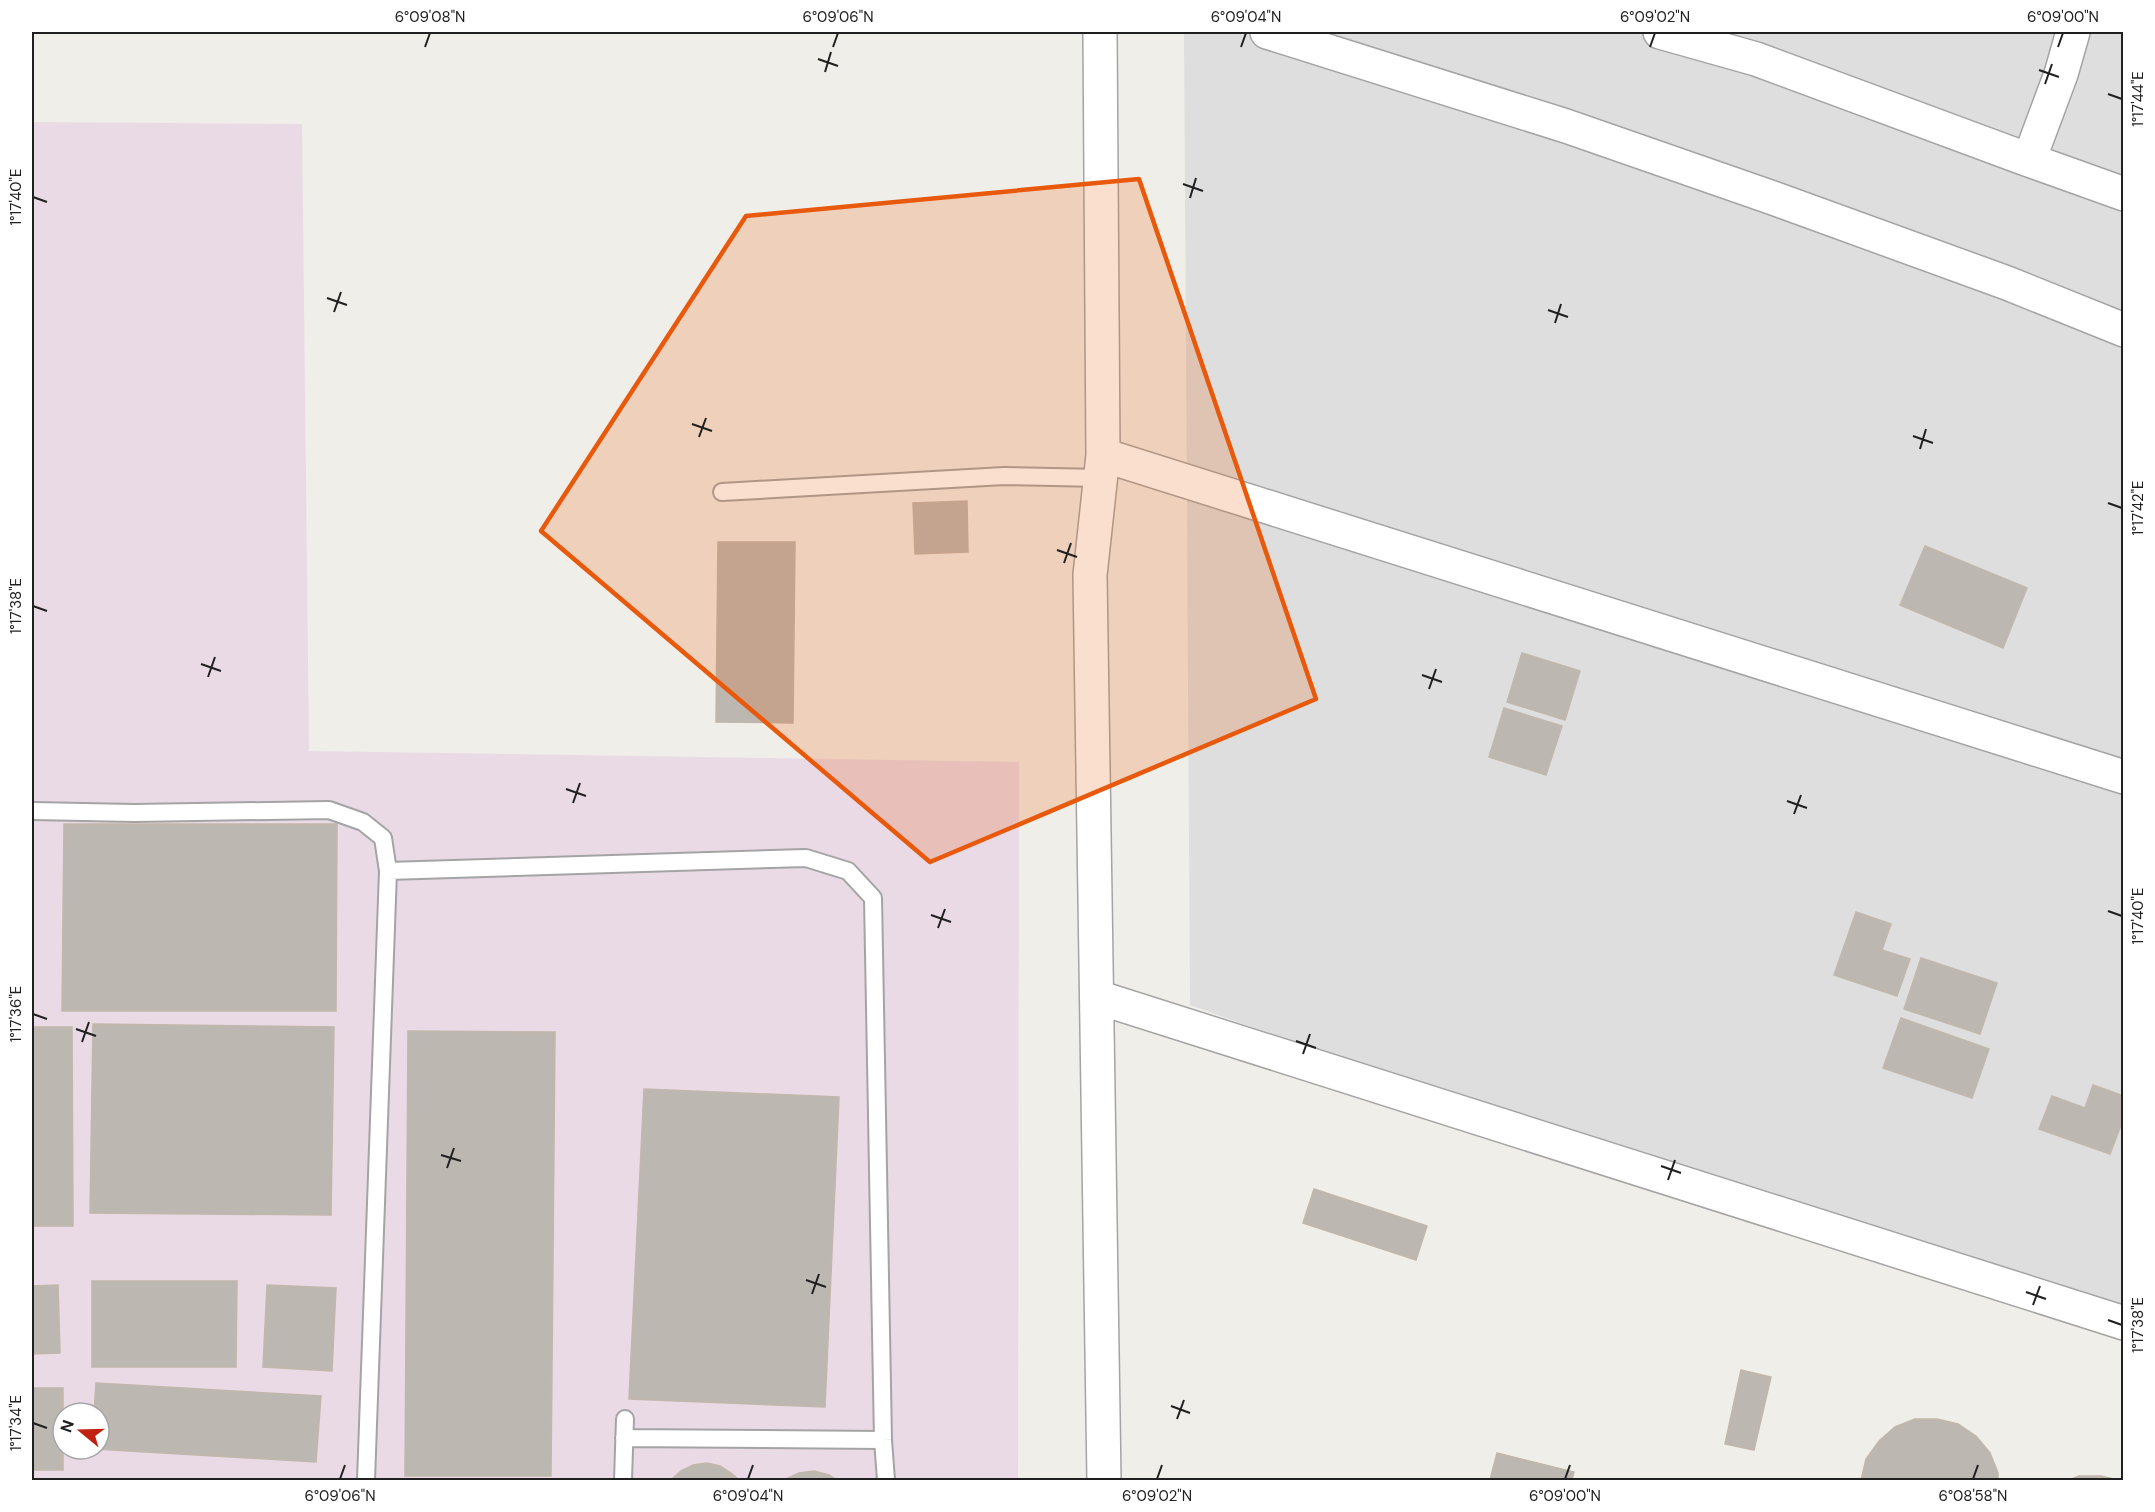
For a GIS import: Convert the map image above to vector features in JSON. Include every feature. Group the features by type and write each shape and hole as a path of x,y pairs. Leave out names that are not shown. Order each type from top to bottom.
{"street":[{"path":"1100,32 1102,466 1090,575 1104,1480"},
{"path":"1266,32 1588,133 2007,283 2124,330"},
{"path":"1660,32 1756,59 2124,194"},
{"path":"2030,160 2061,74 2073,32"},
{"path":"1102,466 2124,777"},
{"path":"1097,997 2124,1323"}],"lane":[{"path":"722,492 1004,476 1102,466"},
{"path":"32,811 134,813 329,810 363,822 383,838 387,871 387,919 366,1480"},
{"path":"387,871 807,858 848,871 873,898 883,1440 886,1480"},
{"path":"622,1480 625,1419"},
{"path":"624,1438 883,1440"}],"highlighted area":[{"path":"1139,179 1316,699 930,862 541,531 746,216"}],"shaded area":[{"path":"1184,32 2123,32 2123,1338 1190,1005"},
{"path":"32,122 302,124 309,751 1019,762 1018,1480 32,1480"}],"building":[{"path":"967,501 968,552 915,554 913,503"},
{"path":"718,542 795,542 793,723 716,722"},
{"path":"1925,546 2027,588 2003,648 1900,605"},
{"path":"1522,653 1580,671 1565,720 1507,702"},
{"path":"1504,708 1562,726 1546,775 1489,757"},
{"path":"64,824 337,824 336,1011 62,1011"},
{"path":"1856,912 1891,924 1882,950 1910,959 1897,996 1834,975"},
{"path":"1921,958 1997,983 1980,1034 1904,1009"},
{"path":"1901,1018 1989,1049 1972,1098 1883,1068"},
{"path":"93,1024 334,1027 331,1215 90,1213"},
{"path":"32,1027 72,1027 73,1226 32,1226"},
{"path":"408,1031 555,1032 551,1476 405,1476"},
{"path":"2093,1085 2124,1096 2124,1117 2110,1154 2039,1129 2052,1096 2085,1108"},
{"path":"644,1089 839,1097 825,1407 629,1399"},
{"path":"1314,1189 1427,1226 1416,1260 1303,1223"},
{"path":"92,1281 237,1281 236,1367 92,1367"},
{"path":"58,1285 60,1353 32,1354 32,1286"},
{"path":"267,1285 336,1288 332,1371 263,1367"},
{"path":"1741,1370 1771,1377 1754,1450 1725,1444"},
{"path":"96,1383 321,1396 316,1462 111,1450 111,1401 95,1401"},
{"path":"32,1388 63,1388 63,1401 51,1401 51,1461 63,1461 63,1470 32,1470"},
{"path":"1915,1419 1937,1419 1958,1424 1976,1436 1990,1453 1998,1473 1998,1480 1861,1480 1866,1459 1879,1441 1895,1427"},
{"path":"1497,1453 1574,1472 1572,1480 1490,1480"},
{"path":"707,1463 720,1466 739,1480 671,1480 681,1471 693,1465"},
{"path":"814,1471 837,1480 784,1480 799,1473"},
{"path":"2079,1476 2101,1476 2118,1480 2069,1480"}]}
